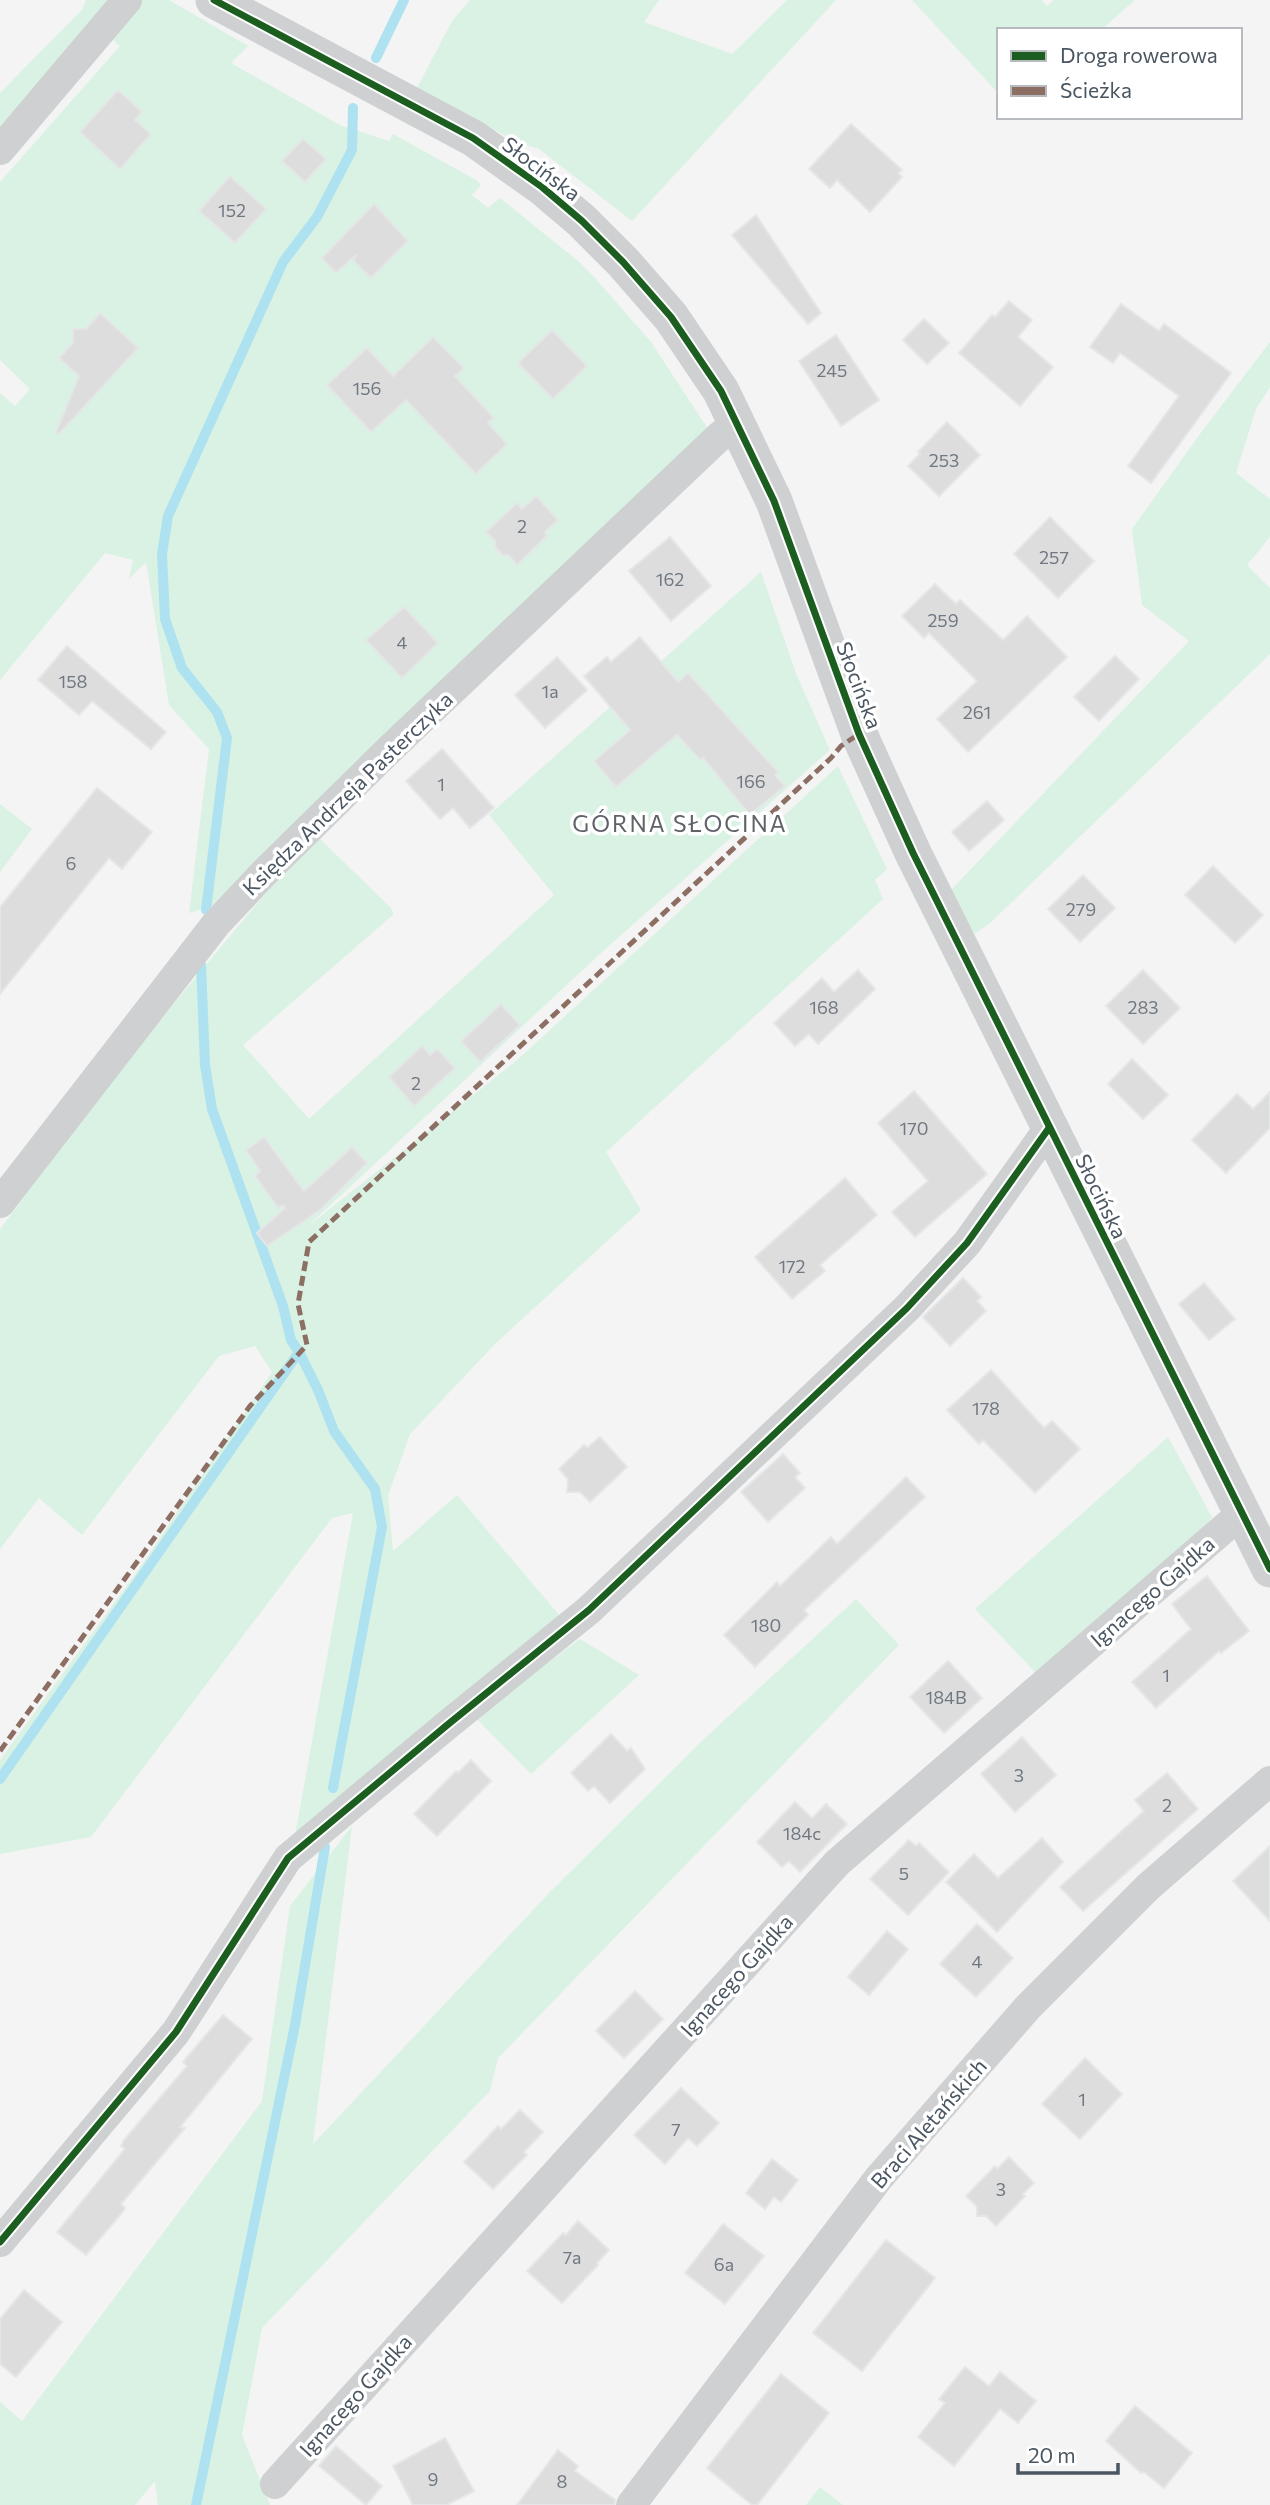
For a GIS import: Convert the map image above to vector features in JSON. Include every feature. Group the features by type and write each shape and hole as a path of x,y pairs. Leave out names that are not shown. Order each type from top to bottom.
{"street":[{"path":"0,150 127,0"},
{"name":"Słocińska","path":"214,0 473,138 542,187 582,221 623,262 671,317 721,391 774,501 859,734 913,853 1270,1569"},
{"name":"Księdza Andrzeja Pasterczyka","path":"0,1203 180,967 244,893 390,749 721,435 738,423"},
{"path":"0,2242 176,2032 288,1858 415,1751 589,1611 907,1308 967,1243 1049,1128"},
{"name":"Ignacego Gajdka","path":"275,2484 837,1863 1242,1513"},
{"name":"Braci Aletańskich","path":"631,2505 878,2179 1028,2007 1148,1887 1270,1781"}],"green space":[{"path":"86,0 107,0 105,8 0,127 0,93 82,10"},
{"path":"140,0 169,0 248,46 231,63 340,125 389,141 393,134 476,180 481,185 472,195 488,208 500,198 595,278 651,342 708,429 226,902 189,913 209,749 169,705 146,562 129,579 133,560 105,553 0,680 0,393 15,406 30,389 0,360 0,182 120,46 112,39"},
{"path":"470,0 659,0 644,22 732,54 787,0 836,0 632,221 539,149 519,143 417,88 452,21"},
{"path":"912,0 1041,0 1047,6 1054,0 1135,0 1103,28 997,28 997,92"},
{"path":"1270,342 1270,387 1256,409 1236,473 1270,499 1270,537 1247,565 1270,588 1270,654 989,924 974,934 950,891 1189,641 1142,605 1132,529"},
{"path":"761,572 797,676 830,750 602,952 307,1227 516,1061 838,766 887,869 875,880 883,899 606,1152 641,1210 495,1344 410,1434 388,1496 393,1551 457,1495 561,1617 295,1836 353,1513 332,1518 91,1837 0,1854 0,1760 141,1566 272,1372 255,1346 219,1356 82,1535 39,1498 0,1549 0,1229 131,1055 315,834 394,914 243,1045 309,1119 554,895 489,815"},
{"path":"0,804 32,829 0,872"},
{"path":"1168,1437 1212,1517 1206,1528 1036,1673 975,1609"},
{"path":"856,1599 899,1645 498,2058 490,2091 262,2328 242,2435 270,2505 158,2505 155,2481 135,2505 0,2505 0,2402 22,2421 262,2101 290,1906 352,1826 313,2144 550,1892 704,1739"},
{"path":"580,1639 639,1675 531,1774 475,1717"},
{"path":"820,2487 843,2505 806,2505"}],"building":[{"path":"118,90 142,112 135,120 151,134 120,169 80,132"},
{"path":"851,124 902,170 898,173 902,177 870,212 837,180 830,188 809,169"},
{"path":"303,139 326,159 305,182 282,161"},
{"path":"230,176 266,209 235,243 199,211"},
{"path":"374,204 408,241 371,278 353,260 356,255 336,273 322,258"},
{"path":"756,215 821,313 808,324 732,235"},
{"path":"1009,301 1032,320 1018,337 1053,367 1020,406 959,353 992,315 995,317"},
{"path":"1121,304 1159,331 1164,324 1231,373 1151,483 1128,466 1179,396 1120,353 1113,363 1090,347"},
{"path":"100,313 138,348 59,434 56,432 79,376 59,358 73,343 73,329 86,329"},
{"path":"924,319 949,343 927,364 903,340"},
{"path":"552,330 587,366 553,399 518,363"},
{"path":"836,335 879,400 841,426 799,361"},
{"path":"433,337 464,368 455,376 494,418 488,423 507,444 476,474 406,400 371,432 327,385 367,348 393,376"},
{"path":"947,422 980,455 939,496 908,466"},
{"path":"536,496 558,520 545,532 547,536 517,565 508,555 502,555 495,547 495,541 486,532 517,503 522,509"},
{"path":"1050,517 1094,561 1058,598 1014,554"},
{"path":"670,537 711,586 671,621 629,571"},
{"path":"935,584 956,604 960,600 1003,640 1027,616 1067,657 968,752 937,719 977,681 929,633 924,638 902,616"},
{"path":"404,607 438,643 402,678 366,640"},
{"path":"640,637 678,682 688,673 778,772 775,775 785,786 750,815 703,758 700,760 677,735 616,787 594,761 630,730 584,676 607,657 611,662"},
{"path":"67,646 166,732 151,749 92,701 79,715 38,680"},
{"path":"1115,656 1139,679 1099,721 1074,697"},
{"path":"557,657 587,690 545,728 515,695"},
{"path":"442,749 494,808 470,828 453,808 440,819 406,781"},
{"path":"97,788 152,832 122,869 109,858 0,994 0,907"},
{"path":"987,801 1004,820 969,851 952,832"},
{"path":"1213,866 1263,915 1235,943 1185,895"},
{"path":"1083,875 1115,908 1080,942 1048,909"},
{"path":"858,970 875,989 818,1044 809,1034 795,1046 774,1023 822,978 834,992"},
{"path":"1143,970 1180,1008 1143,1044 1106,1006"},
{"path":"501,1004 520,1025 480,1062 461,1041"},
{"path":"422,1046 430,1055 437,1049 455,1068 414,1106 389,1077"},
{"path":"1132,1059 1168,1095 1143,1119 1108,1084"},
{"path":"914,1091 987,1174 915,1237 892,1212 928,1181 878,1123"},
{"path":"1270,1092 1270,1128 1226,1173 1192,1140 1237,1094 1253,1109"},
{"path":"264,1137 304,1191 352,1147 367,1163 320,1210 267,1246 257,1233 285,1208 283,1205 278,1208 255,1176 260,1171 246,1150"},
{"path":"845,1178 877,1215 820,1265 825,1271 792,1299 755,1257"},
{"path":"963,1278 981,1297 977,1301 986,1311 950,1346 923,1317"},
{"path":"1204,1283 1235,1319 1209,1340 1179,1304"},
{"path":"991,1370 1044,1428 1052,1421 1080,1449 1035,1493 983,1440 979,1444 947,1410"},
{"path":"600,1437 627,1467 590,1502 580,1492 567,1492 568,1479 559,1469 584,1445 587,1448"},
{"path":"783,1454 800,1473 795,1477 805,1488 768,1522 741,1492"},
{"path":"906,1477 925,1497 804,1610 808,1615 755,1667 724,1635 777,1582 780,1586 831,1537 837,1544"},
{"path":"1207,1576 1249,1631 1221,1653 1219,1651 1156,1708 1132,1682 1191,1629 1172,1604"},
{"path":"948,1661 982,1698 944,1733 910,1697"},
{"path":"611,1734 627,1751 631,1748 645,1769 610,1803 594,1786 588,1791 571,1773"},
{"path":"1022,1737 1056,1775 1015,1812 981,1774"},
{"path":"471,1760 491,1781 437,1836 414,1814 456,1771 458,1773"},
{"path":"1167,1773 1198,1809 1083,1911 1060,1887 1144,1811 1135,1800"},
{"path":"795,1802 812,1818 826,1804 847,1824 800,1872 789,1861 782,1867 757,1842"},
{"path":"1042,1838 1063,1862 997,1932 946,1882 974,1854 998,1878"},
{"path":"909,1840 916,1846 919,1843 949,1872 908,1915 870,1879"},
{"path":"1270,1846 1270,1921 1233,1881"},
{"path":"977,1924 1013,1958 976,1997 940,1964"},
{"path":"887,1931 908,1949 869,1995 848,1977"},
{"path":"635,1991 663,2019 624,2058 596,2031"},
{"path":"223,2015 252,2039 180,2127 185,2128 121,2204 125,2208 121,2214 86,2255 57,2232 125,2149 121,2146 124,2140 187,2066 183,2062"},
{"path":"1085,2058 1122,2094 1080,2139 1042,2104"},
{"path":"681,2088 719,2123 697,2146 688,2138 665,2164 634,2135"},
{"path":"520,2110 543,2132 524,2152 527,2155 493,2189 464,2162 498,2126 501,2129"},
{"path":"1009,2157 1034,2183 996,2226 986,2216 977,2216 977,2207 966,2196 995,2166 997,2169"},
{"path":"772,2159 798,2180 781,2202 774,2197 765,2209 746,2193"},
{"path":"578,2221 609,2250 562,2303 527,2271"},
{"path":"723,2224 764,2256 725,2304 685,2273"},
{"path":"886,2240 935,2278 862,2371 813,2333"},
{"path":"24,2290 62,2322 16,2377 0,2364 0,2319"},
{"path":"965,2367 989,2386 1000,2372 1036,2401 1018,2423 1000,2409 954,2466 918,2437 945,2403 939,2399"},
{"path":"781,2374 829,2413 757,2505 752,2505 707,2468"},
{"path":"1135,2406 1192,2453 1164,2488 1144,2472 1141,2473 1106,2441"},
{"path":"445,2438 474,2491 447,2505 413,2505 393,2466"},
{"path":"336,2446 382,2486 366,2505 319,2466"},
{"path":"558,2450 578,2466 575,2471 615,2500 614,2505 517,2505"}],"waterway":[{"path":"376,58 404,0"},
{"path":"206,910 227,738 217,712 182,668 165,619 162,554 168,516 283,262 317,217 352,150 353,108"},
{"path":"0,1779 299,1352 291,1340 283,1306 212,1109 205,1065 201,965"},
{"path":"299,1352 334,1431 375,1489 382,1527 333,1788"},
{"path":"196,2505 295,2025 325,1847"}],"marked path":[{"path":"0,1751 250,1406 307,1345 298,1304 309,1242 841,746 859,734"}],"cycle path":[{"path":"214,0 473,138 542,187 582,221 623,262 671,317 721,391 774,501 859,734 913,853 1270,1569"},
{"path":"0,2242 176,2032 288,1858 589,1610 907,1308 967,1243 1049,1128"}],"district":[{"name":"GÓRNA SŁOCINA","path":"680,823"}]}
